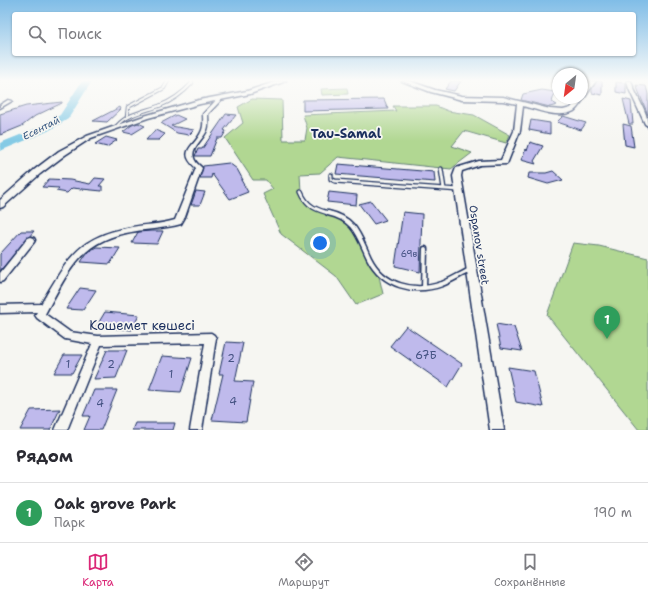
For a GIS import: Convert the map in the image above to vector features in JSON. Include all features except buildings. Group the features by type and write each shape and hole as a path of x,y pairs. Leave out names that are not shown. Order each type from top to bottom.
{"street":[{"path":"0,107 10,101"},
{"path":"0,205 37,172 62,153 89,137 117,126 204,101"},
{"path":"0,309 44,308 65,273 82,249 98,239 120,232 178,222 200,168 193,162 190,153 193,146 205,131 207,122 205,114 218,101"},
{"path":"508,101 550,111 564,112 573,109 576,104"},
{"path":"637,101 648,124"},
{"name":"Ospanov street","path":"497,430 456,176 459,170 479,163 500,163 506,159 517,131 520,104"},
{"path":"0,279 31,240"},
{"name":"Кошемет көшесі","path":"44,308 40,315 68,336 98,341 211,338 196,430"},
{"path":"61,430 98,341"}],"lane":[{"path":"127,117 126,112 128,107 139,101"},
{"path":"117,126 120,121 127,117 169,101"},
{"path":"441,169 444,189"},
{"path":"331,175 331,179 335,181 459,190"},
{"path":"301,192 303,198 311,207 342,217 352,224 362,241 371,262 387,281 400,286 424,288 442,284 471,269"},
{"path":"424,288 425,249"}],"green space":[{"path":"248,101 282,101 283,140 305,140 307,128 303,115 396,111 393,106 436,106 448,111 474,115 510,135 506,143 464,131 452,146 472,153 451,169 338,157 320,173 300,174 301,192 311,206 352,224 378,272 383,294 356,305 336,276 281,234 263,194 273,189 266,180 253,180 225,138 243,123 238,107"},
{"path":"573,243 599,246 648,258 648,430 639,430 547,315"}],"waterway":[{"name":"Есентай","path":"0,147 44,129 64,117 74,101"}],"place":[{"name":"Oak grove Park","path":"607,339"}],"district":[{"name":"Tau-Samal","path":"346,133"}]}
